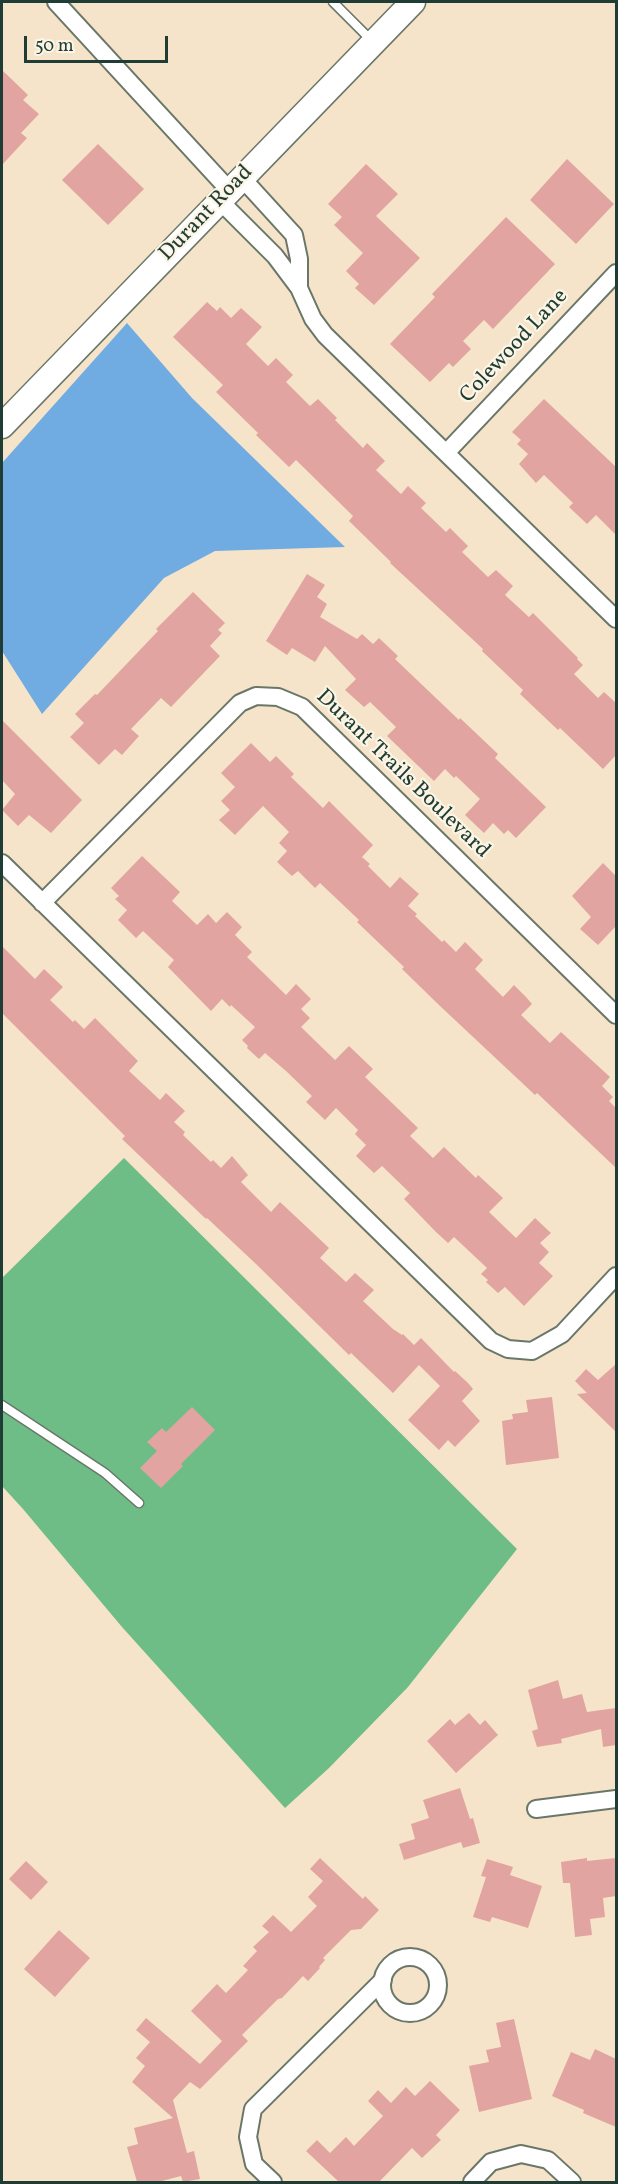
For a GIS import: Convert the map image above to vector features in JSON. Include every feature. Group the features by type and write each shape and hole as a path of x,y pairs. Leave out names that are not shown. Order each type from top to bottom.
{"street":[{"path":"56,2 231,190 299,288 313,320 325,335 616,619"},
{"name":"Durant Road","path":"2,426 413,2"},
{"path":"231,190 294,235 299,259 299,288"},
{"name":"Colewood Lane","path":"446,453 616,273"},
{"name":"Durant Trails Boulevard","path":"42,903 240,703 256,696 278,697 302,707 616,1015"},
{"path":"2,863 491,1341 508,1349 532,1351 562,1334 616,1276"},
{"path":"536,1809 616,1799"},
{"path":"273,2182 254,2164 248,2137 253,2109 383,1980"},
{"path":"472,2182 492,2162 520,2154 548,2160 572,2182"}],"lane":[{"path":"333,2 373,42"},
{"path":"2,1405 105,1473 139,1503"}],"green space":[{"path":"124,1158 517,1549 408,1687 329,1768 285,1808 122,1627 2,1486 2,1278"}],"water":[{"path":"127,323 192,398 345,547 215,551 164,578 42,714 2,651 2,463"}],"building":[{"path":"2,70 28,95 23,100 39,114 21,133 27,138 2,165"},
{"path":"98,144 144,189 108,225 62,180"},
{"path":"567,159 614,204 576,244 530,200"},
{"path":"366,164 398,194 376,216 420,258 374,305 355,288 359,284 346,271 363,253 334,225 342,217 328,204"},
{"path":"506,217 555,264 493,329 484,320 463,341 471,349 453,367 449,363 430,382 390,344 435,297 432,294"},
{"path":"207,302 217,311 220,307 231,318 241,308 262,327 246,344 268,366 276,358 293,375 286,382 310,406 318,399 363,448 367,443 385,461 376,470 401,494 408,486 426,503 421,508 446,532 450,528 468,546 462,552 488,577 496,570 513,586 505,595 529,617 533,613 578,658 583,665 574,674 598,698 604,692 616,703 616,755 603,769 520,694 523,690 482,651 483,649 390,563 349,521 353,516 296,460 289,467 216,392 223,385 173,337"},
{"path":"544,399 616,467 616,535 596,515 587,524 569,507 573,503 544,475 536,483 519,464 528,454 517,444 521,440 512,432"},
{"path":"307,574 325,585 317,597 327,604 320,617 357,639 362,634 373,644 379,638 398,656 395,659 498,754 495,758 546,807 516,838 508,830 504,834 493,823 484,833 465,815 480,799 456,776 454,778 445,769 434,781 387,736 396,727 370,702 364,707 345,690 356,679 325,646 315,662 292,648 287,655 266,641"},
{"path":"193,592 225,623 218,630 222,633 210,646 220,656 171,707 161,698 131,729 139,736 122,755 115,749 99,765 70,737 84,723 75,714 95,694 97,695 158,631 156,629"},
{"path":"2,720 82,800 51,833 29,815 18,826 2,810 15,794 2,780"},
{"path":"251,743 270,762 276,756 294,774 291,777 323,808 329,801 373,845 362,857 370,864 368,866 390,888 400,877 419,894 408,906 442,942 444,940 456,952 465,942 483,960 475,969 503,997 514,985 526,997 532,1004 521,1015 550,1043 561,1032 610,1077 602,1086 613,1097 609,1101 616,1108 616,1168 440,1006 402,969 404,967 357,922 359,920 320,883 315,888 298,871 292,876 277,862 287,851 279,843 289,832 263,806 235,835 219,820 230,810 221,801 235,787 221,773"},
{"path":"142,856 180,892 172,901 197,925 208,914 216,923 227,912 242,927 235,935 252,952 247,957 286,995 296,984 311,999 301,1009 310,1018 301,1027 335,1060 349,1046 373,1069 365,1077 418,1128 410,1136 433,1158 444,1147 476,1178 478,1175 503,1198 489,1212 516,1238 535,1218 551,1233 540,1243 549,1252 539,1263 553,1276 524,1306 505,1287 498,1293 486,1282 488,1280 481,1274 487,1268 454,1237 448,1243 436,1232 404,1199 410,1193 382,1166 374,1173 356,1156 366,1145 355,1134 358,1130 336,1108 325,1120 306,1102 312,1096 286,1071 265,1053 259,1059 247,1048 248,1046 242,1040 255,1027 222,999 211,1011 168,967 174,960 143,931 136,938 118,920 127,910 115,899 119,896 111,888"},
{"path":"603,863 616,876 616,926 598,945 580,929 591,917 572,896"},
{"path":"2,946 35,979 44,969 63,987 50,1000 73,1022 75,1020 84,1029 95,1018 138,1061 129,1071 160,1100 166,1093 185,1111 174,1122 185,1132 183,1135 211,1162 213,1160 221,1168 232,1156 248,1175 241,1182 271,1212 280,1202 329,1248 320,1258 346,1282 355,1273 374,1290 363,1301 414,1345 421,1338 468,1383 473,1389 462,1401 480,1421 455,1447 448,1440 439,1450 408,1420 440,1386 419,1365 393,1393 351,1353 349,1355 256,1264 122,1139 125,1136 2,1013"},
{"path":"616,1364 616,1432 577,1394 587,1393 575,1381 586,1369 598,1380"},
{"path":"552,1397 559,1458 506,1465 502,1421 513,1419 512,1414 528,1412 526,1400"},
{"path":"192,1407 215,1430 161,1488 140,1468 157,1451 147,1442 162,1428 166,1432"},
{"path":"558,1680 563,1699 582,1694 587,1712 616,1708 616,1745 603,1747 601,1729 561,1739 562,1743 537,1747 532,1731 538,1729 528,1690"},
{"path":"469,1713 480,1725 485,1720 498,1735 456,1773 427,1741 450,1719 455,1725"},
{"path":"460,1788 470,1819 473,1818 480,1843 463,1848 461,1842 404,1860 399,1844 415,1839 411,1824 429,1818 423,1800"},
{"path":"320,1858 363,1899 365,1896 379,1910 361,1929 351,1930 323,1958 325,1960 320,1968 308,1981 303,1976 242,2035 248,2041 200,2089 190,2082 173,2100 187,2153 194,2151 200,2179 183,2182 181,2176 158,2182 137,2182 127,2147 138,2144 134,2128 173,2118 132,2082 145,2066 136,2058 150,2042 136,2030 146,2018 200,2064 222,2041 191,2011 217,1984 226,1993 248,1970 243,1966 257,1951 253,1947 269,1932 262,1926 273,1915 291,1932 317,1906 308,1897 323,1881 310,1869"},
{"path":"587,1858 587,1861 616,1858 616,1896 603,1898 605,1917 590,1919 592,1935 575,1937 570,1883 563,1883 561,1862"},
{"path":"487,1859 513,1867 510,1875 542,1886 528,1928 492,1917 490,1922 473,1917 486,1877 481,1876"},
{"path":"26,1861 48,1882 31,1900 9,1879"},
{"path":"59,1930 90,1958 55,1997 24,1969"},
{"path":"514,2019 532,2099 479,2112 469,2066 489,2062 486,2050 501,2047 496,2023"},
{"path":"595,2049 616,2059 616,2127 552,2096 571,2052 590,2060"},
{"path":"430,2081 460,2110 436,2135 441,2140 422,2158 412,2148 379,2182 339,2182 306,2151 317,2140 330,2153 346,2137 354,2146 383,2116 368,2101 378,2090 391,2103 406,2087 415,2096"}]}
